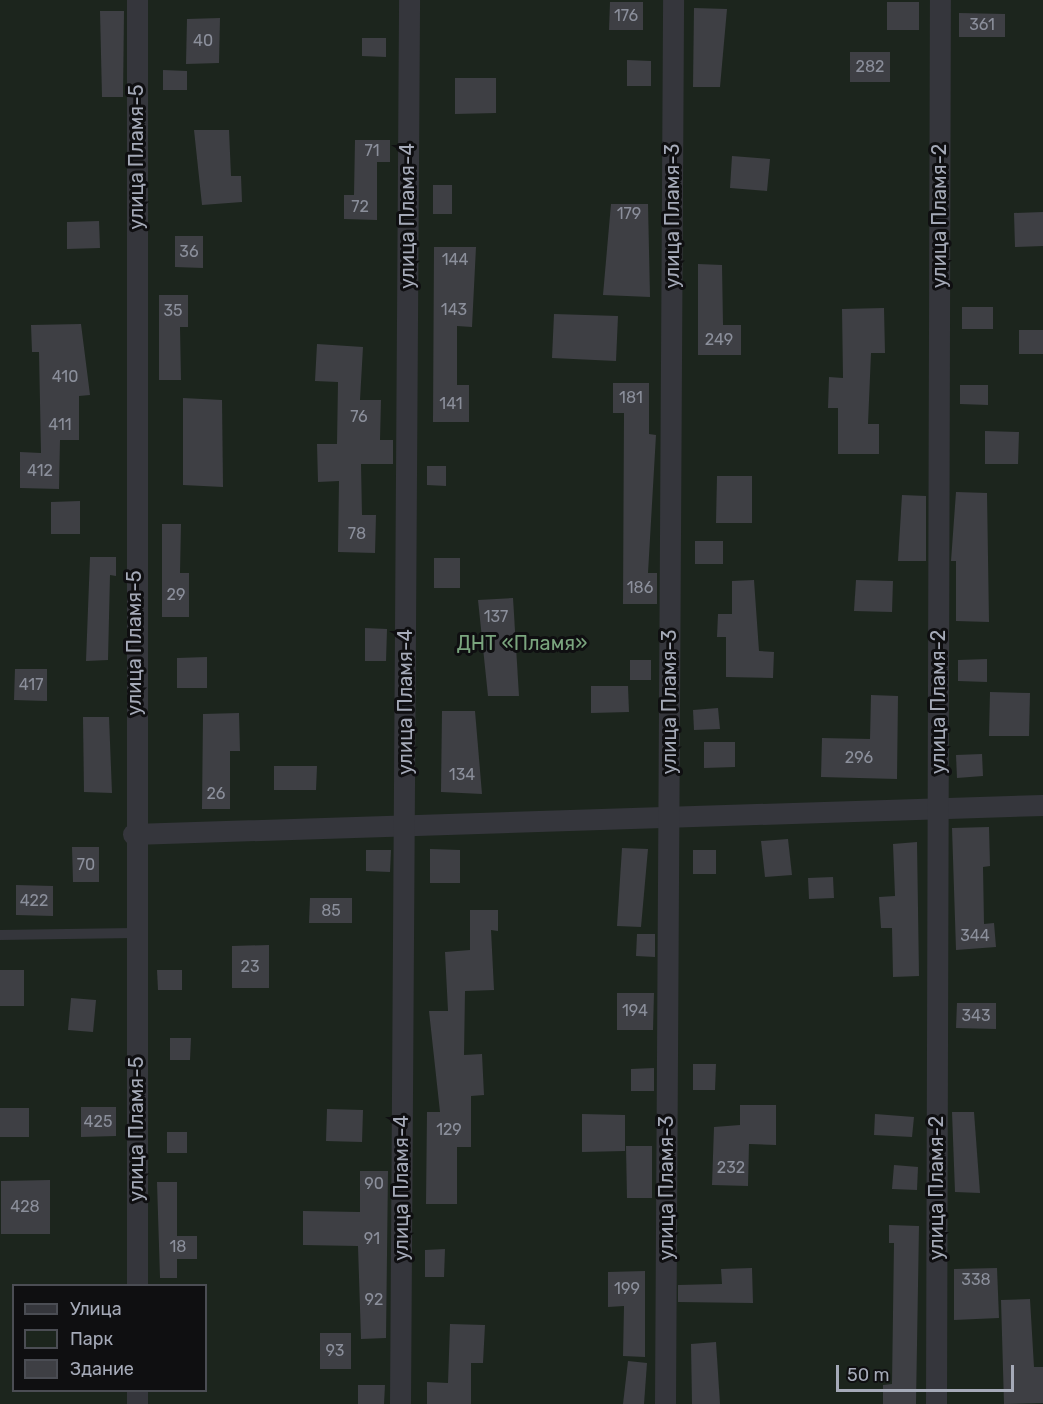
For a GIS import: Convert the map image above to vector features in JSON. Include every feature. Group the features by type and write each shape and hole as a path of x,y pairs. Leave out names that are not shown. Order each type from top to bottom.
{"street":[{"name":"улица Пламя-5","path":"137,0 133,834 137,1284"},
{"name":"улица Пламя-4","path":"400,1404 409,0"},
{"name":"улица Пламя-3","path":"665,1404 673,0"},
{"name":"улица Пламя-2","path":"936,1404 940,0"},
{"path":"133,834 404,829 938,811 1043,805"}],"lane":[{"path":"0,935 134,933"}],"green space":[{"name":"ДНТ «Пламя»","path":"0,0 1043,0 1043,1404 0,1404"}],"building":[{"path":"610,2 643,2 643,30 609,30"},
{"path":"887,2 919,2 919,30 887,30"},
{"path":"694,8 727,9 720,87 693,87"},
{"path":"100,11 124,11 123,97 102,97"},
{"path":"959,13 1005,14 1005,37 959,37"},
{"path":"220,18 219,63 186,64 187,19"},
{"path":"362,38 386,38 386,57 362,56"},
{"path":"850,52 890,52 890,82 850,82"},
{"path":"627,60 651,61 651,86 627,86"},
{"path":"163,70 187,71 187,90 163,90"},
{"path":"455,78 496,78 496,113 455,114"},
{"path":"194,130 229,130 231,176 241,176 242,202 202,205"},
{"path":"355,140 390,140 390,162 377,162 377,220 344,219 344,195 354,195"},
{"path":"732,156 770,159 767,191 730,188"},
{"path":"433,185 452,185 452,214 433,214"},
{"path":"611,204 648,204 650,297 603,295"},
{"path":"1043,212 1043,246 1015,247 1014,213"},
{"path":"99,221 100,248 67,249 67,222"},
{"path":"175,236 203,236 203,268 175,267"},
{"path":"434,247 476,247 472,327 457,326 457,385 469,385 469,422 433,422"},
{"path":"698,264 722,265 723,325 741,325 741,355 698,355"},
{"path":"159,295 188,295 188,327 180,327 181,380 159,380"},
{"path":"962,307 993,307 993,329 962,329"},
{"path":"884,308 885,353 871,353 868,424 879,424 879,454 838,454 838,408 828,408 829,377 843,378 842,309"},
{"path":"554,314 618,316 616,361 552,358"},
{"path":"81,324 90,395 79,396 79,440 60,440 59,489 20,488 20,452 41,453 39,352 32,352 31,325"},
{"path":"1019,330 1043,330 1043,354 1019,354"},
{"path":"317,344 363,347 360,400 381,400 380,440 393,440 393,464 361,464 362,515 376,515 375,553 338,552 339,481 318,482 317,444 337,444 338,382 315,381"},
{"path":"613,383 649,383 649,434 656,435 648,573 657,573 657,604 623,604 624,413 613,413"},
{"path":"960,385 988,385 988,405 960,404"},
{"path":"183,398 222,400 223,487 183,485"},
{"path":"985,431 1019,432 1018,464 985,464"},
{"path":"427,466 446,466 446,486 427,485"},
{"path":"717,476 752,476 752,523 716,523"},
{"path":"956,492 987,493 989,622 956,621 956,561 951,561"},
{"path":"902,495 926,496 926,561 898,561"},
{"path":"80,501 80,534 51,534 51,502"},
{"path":"162,524 181,524 180,573 189,573 189,617 162,617"},
{"path":"695,541 723,541 723,564 695,564"},
{"path":"90,557 116,557 116,576 110,575 108,660 86,661"},
{"path":"434,558 460,558 460,588 434,588"},
{"path":"754,580 759,651 774,652 773,678 726,677 726,637 717,637 718,614 732,614 732,581"},
{"path":"856,580 893,581 892,612 854,611"},
{"path":"513,598 519,696 488,696 478,600"},
{"path":"365,628 387,629 386,661 365,661"},
{"path":"207,657 207,688 177,688 177,658"},
{"path":"987,659 987,682 958,681 958,660"},
{"path":"630,660 651,660 651,680 630,680"},
{"path":"15,669 47,669 47,701 14,700"},
{"path":"591,686 628,686 629,712 591,713"},
{"path":"990,692 1030,693 1029,736 989,736"},
{"path":"871,695 898,696 897,779 821,777 822,738 870,739"},
{"path":"718,708 720,729 694,730 693,710"},
{"path":"442,711 475,711 482,794 441,792"},
{"path":"239,713 240,751 230,751 230,809 202,809 203,714"},
{"path":"83,717 109,717 112,793 84,792"},
{"path":"704,742 735,742 735,767 704,768"},
{"path":"982,754 983,776 957,778 956,755"},
{"path":"274,766 317,766 316,790 274,790"},
{"path":"989,827 990,866 983,867 984,924 994,923 996,947 956,950 952,828"},
{"path":"788,839 792,875 765,877 761,841"},
{"path":"917,842 919,976 893,977 892,928 881,928 879,897 895,896 893,844"},
{"path":"72,847 99,847 99,882 73,882"},
{"path":"622,848 648,849 641,927 617,926"},
{"path":"430,849 460,850 460,883 430,883"},
{"path":"366,850 391,850 390,872 366,871"},
{"path":"693,850 716,850 716,874 693,874"},
{"path":"833,877 834,898 809,899 808,878"},
{"path":"16,885 53,886 53,916 16,915"},
{"path":"310,898 352,898 352,923 309,923"},
{"path":"470,910 498,910 498,931 491,930 494,990 465,991 464,1055 482,1054 484,1095 471,1096 471,1147 457,1147 457,1204 426,1204 427,1112 440,1112 429,1011 448,1011 445,952 470,950"},
{"path":"637,934 655,934 655,957 636,956"},
{"path":"269,945 269,988 232,988 232,946"},
{"path":"0,970 24,970 24,1006 0,1006"},
{"path":"157,970 182,970 182,990 158,990"},
{"path":"617,993 654,993 653,1030 617,1030"},
{"path":"71,998 96,1000 93,1032 68,1030"},
{"path":"957,1003 996,1003 996,1029 956,1028"},
{"path":"170,1038 191,1038 190,1060 170,1060"},
{"path":"693,1064 716,1064 715,1090 693,1090"},
{"path":"654,1068 654,1091 631,1091 631,1069"},
{"path":"740,1105 776,1105 776,1145 749,1144 748,1186 712,1185 714,1127 740,1125"},
{"path":"81,1107 116,1107 116,1136 81,1137"},
{"path":"0,1108 29,1108 29,1137 0,1137"},
{"path":"327,1109 363,1110 362,1142 326,1141"},
{"path":"952,1112 974,1112 980,1193 955,1192"},
{"path":"582,1114 625,1115 625,1151 582,1152"},
{"path":"875,1114 914,1117 912,1137 874,1135"},
{"path":"167,1132 187,1132 187,1153 167,1153"},
{"path":"626,1146 652,1146 652,1198 627,1198"},
{"path":"894,1165 918,1167 917,1190 892,1189"},
{"path":"360,1171 388,1171 386,1338 361,1339 358,1246 303,1245 303,1211 360,1212"},
{"path":"50,1180 50,1234 1,1234 1,1181"},
{"path":"157,1182 177,1182 177,1236 197,1236 197,1259 177,1259 177,1278 160,1278"},
{"path":"889,1225 919,1226 916,1404 883,1404 883,1385 892,1384 894,1243 889,1243"},
{"path":"445,1249 444,1277 425,1277 425,1250"},
{"path":"752,1268 753,1303 678,1302 678,1285 722,1284 721,1269"},
{"path":"997,1268 999,1318 954,1320 954,1269"},
{"path":"645,1271 645,1357 623,1356 624,1306 608,1307 608,1272"},
{"path":"1030,1299 1034,1367 1043,1367 1043,1403 1004,1404 1001,1300"},
{"path":"450,1324 485,1325 483,1363 471,1363 471,1404 427,1404 427,1382 448,1383"},
{"path":"320,1333 351,1333 351,1369 320,1369"},
{"path":"716,1342 720,1404 692,1404 691,1344"},
{"path":"628,1361 647,1363 644,1404 623,1404"},
{"path":"358,1385 385,1385 384,1404 358,1404"}]}
